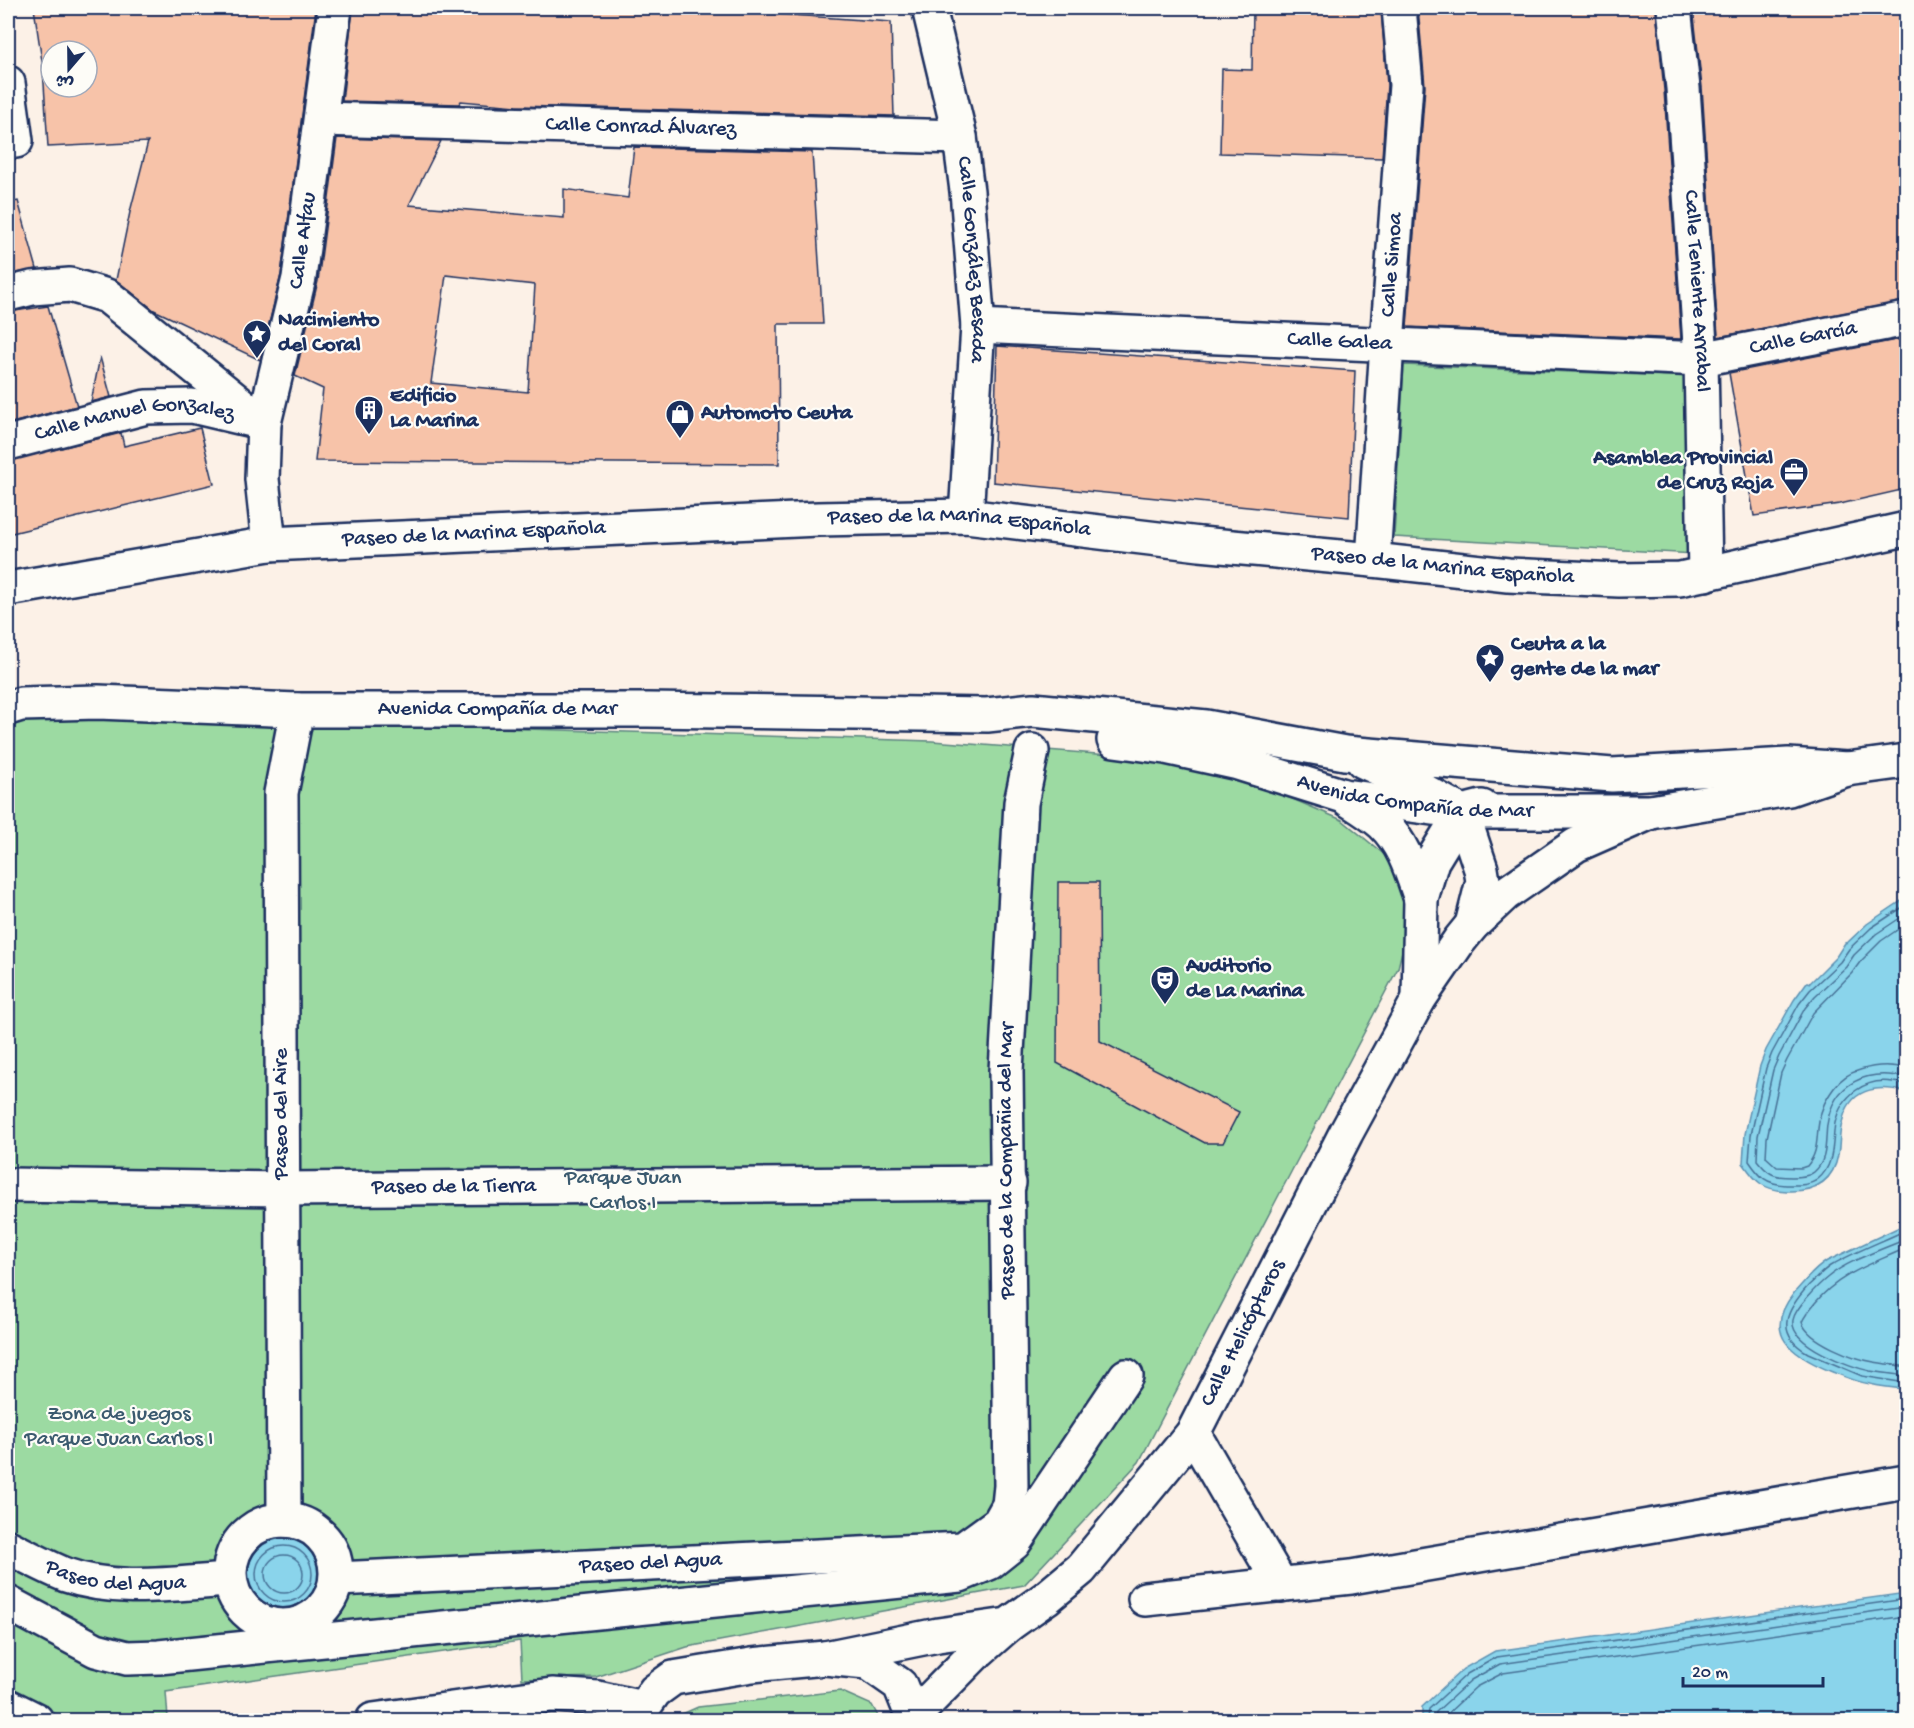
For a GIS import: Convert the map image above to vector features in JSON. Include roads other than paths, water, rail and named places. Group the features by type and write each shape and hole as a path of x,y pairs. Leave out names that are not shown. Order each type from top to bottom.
{"street":[{"name":"Calle Alfau","path":"269,544 262,479 264,423 299,278 335,8"},
{"name":"Calle González Besada","path":"929,8 960,137 967,191 978,326 966,516"},
{"name":"Calle Simoa","path":"1373,560 1406,85 1399,8"},
{"name":"Calle Teniente Arrabal","path":"1674,8 1683,88 1701,359 1705,574"},
{"path":"8,83 16,141"},
{"name":"Calle Conrad Álvarez","path":"321,119 960,137"},
{"path":"8,294 32,288 70,285 106,296 264,423"},
{"name":"Calle García","path":"1701,359 1906,319"},
{"name":"Calle Galea","path":"978,326 1701,359"},
{"name":"Calle Manuel Gonzalez","path":"8,443 146,407 192,406 264,423"},
{"name":"Paseo de la Marina Española","path":"8,589 269,544 818,519 966,516 1200,544 1373,560 1508,576 1619,580 1680,579 1906,529"},
{"name":"Avenida Compañía de Mar","path":"8,708 21,704 98,702 297,711 648,710 987,715 1033,710 1206,727 1345,753 1612,775 1788,765 1847,770"},
{"name":"Paseo del Aire","path":"284,1520 281,793 297,711"},
{"name":"Avenida Compañía de Mar","path":"987,715 1032,733 1088,736 1165,747 1238,764 1344,796 1462,812 1651,812 1789,789 1847,770 1906,761"},
{"name":"Paseo de la Compañia del Mar","path":"963,1549 999,1523 1009,1505 1011,1486 1006,1071 1021,803 1032,751"},
{"path":"1345,753 1406,781 1462,812 1481,868 1483,881 1472,925"},
{"path":"1419,999 1421,899 1432,861 1462,812 1612,775"},
{"path":"1344,796 1382,822 1390,831 1405,856 1421,899"},
{"name":"Calle Helicópteros","path":"825,1658 867,1662 900,1685 913,1719 975,1654 1008,1625 1081,1569 1193,1433 1346,1133 1419,999 1459,940 1505,894 1576,844 1651,812"},
{"name":"Paseo de la Tierra","path":"8,1185 283,1189 1009,1183"},
{"path":"8,1603 96,1650 127,1658 159,1657 960,1575 989,1563 1014,1543 1126,1376"},
{"path":"1193,1433 1281,1585"},
{"path":"1145,1599 1351,1577 1906,1482"},
{"path":"284,1520 302,1523 324,1537 333,1553 337,1579 329,1602 313,1619 302,1624 278,1626 255,1619 246,1611 233,1592 230,1565 243,1537 255,1527 284,1520"},
{"name":"Paseo del Agua","path":"8,1547 66,1575 103,1583 139,1585 230,1580"},
{"name":"Paseo del Agua","path":"337,1579 963,1549"},
{"name":"Calle Helicópteros","path":"641,1714 656,1691 673,1678 752,1665 825,1658 938,1635 1008,1625"},
{"path":"373,1720 552,1695 598,1698 641,1714"},
{"path":"8,1706 36,1720"}],"water":[{"path":"1906,898 1906,1092 1875,1089 1866,1091 1851,1102 1841,1127 1839,1151 1832,1173 1820,1184 1796,1191 1766,1187 1756,1180 1743,1163 1745,1134 1760,1066 1766,1050 1794,1000 1807,982 1810,983 1836,957 1845,943 1867,924"},
{"path":"1906,1224 1906,1389 1850,1379 1816,1365 1793,1350 1785,1341 1780,1320 1785,1307 1805,1280 1827,1261"},
{"path":"284,1532 300,1535 319,1551 326,1574 323,1590 307,1609 284,1616 268,1613 249,1597 242,1574 245,1558 261,1539"},
{"path":"1906,1593 1906,1720 1422,1720 1422,1707 1463,1669 1495,1651"}],"place":[{"name":"Nacimiento del Coral","path":"257,360"},
{"name":"Edificio La Marina","path":"369,436"},
{"name":"Automoto Ceuta","path":"680,440"},
{"name":"Asamblea Provincial de Cruz Roja","path":"1794,498"},
{"name":"Ceuta a la gente de la mar","path":"1490,684"},
{"name":"Auditorio de La Marina","path":"1165,1006"}],"park label":[{"name":"Parque Juan Carlos I","path":"623,1192"},
{"name":"Zona de juegos Parque Juan Carlos I","path":"119,1428"}]}
